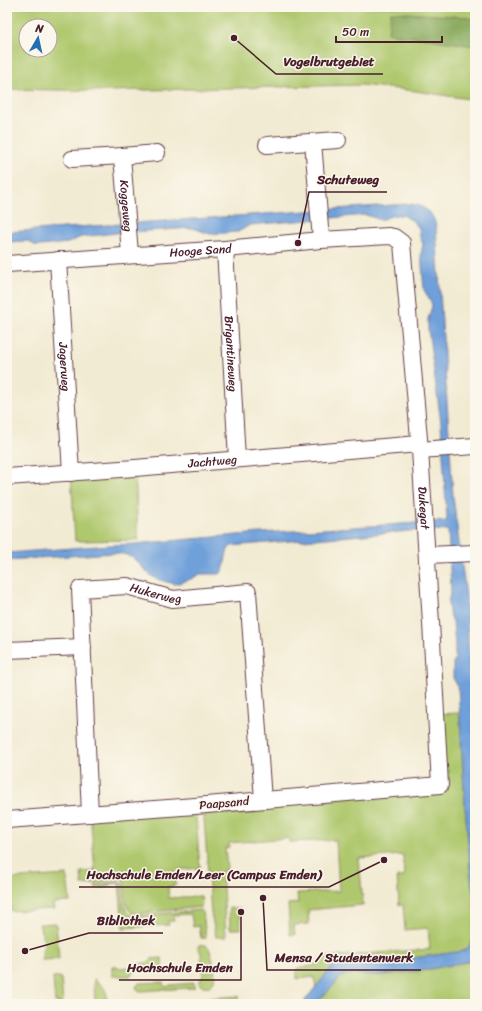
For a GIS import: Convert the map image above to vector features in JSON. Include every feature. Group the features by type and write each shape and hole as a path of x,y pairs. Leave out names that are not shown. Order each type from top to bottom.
{"street":[{"path":"267,145 338,140"},
{"path":"313,142 321,240"},
{"path":"72,159 157,153"},
{"name":"Koggeweg","path":"122,156 130,254"},
{"name":"Hooge Sand","path":"7,264 130,254 225,249 321,240 389,236 394,237"},
{"name":"Dukegat","path":"394,237 402,243 419,447 440,785"},
{"name":"Brigantineweg","path":"225,249 237,459"},
{"name":"Jagerweg","path":"58,260 71,473"},
{"name":"Jachtweg","path":"7,477 237,459 419,447 445,448 475,446"},
{"path":"426,549 461,554"},
{"name":"Hukerweg","path":"90,814 80,589 127,586 173,599 248,592 263,800"},
{"path":"7,650 83,647"},
{"name":"Paapsand","path":"7,820 440,785"}],"green space":[{"path":"7,7 475,7 475,100 416,91 361,85 106,91 7,89"},
{"path":"391,12 466,17 475,20 475,46 388,33"},
{"path":"135,468 138,540 75,541 71,473"},
{"path":"460,713 465,806 475,914 473,935 468,948 460,952 383,962 350,961 335,964 316,988 314,977 297,979 297,968 313,966 324,957 430,949 428,928 405,930 403,905 399,905 397,877 404,877 403,855 359,858 363,905 308,910 309,924 294,925 295,935 290,935 288,904 298,903 297,893 339,891 336,840 289,842 289,838 229,843 229,847 225,848 227,870 222,871 226,937 216,937 211,913 203,805 440,785 435,714"},
{"path":"195,806 200,868 175,870 176,885 168,887 169,898 201,896 201,907 134,914 130,912 126,904 124,879 93,882 93,884 82,885 81,872 95,871 90,814"},
{"path":"67,875 70,902 53,903 54,909 11,911 11,906 8,906 7,879"},
{"path":"122,882 125,908 132,915 137,916 200,910 203,912 206,938 201,938 199,926 193,927 191,914 173,915 174,921 168,921 169,925 123,928 119,883 109,884 109,887 96,888 95,884"},
{"path":"229,908 240,908 241,929 230,929"},
{"path":"56,923 59,959 41,960 44,942 39,924"},
{"path":"206,945 209,948 214,966 214,980 212,984 207,986 200,985 199,982 203,976 201,953 198,949 198,946"},
{"path":"162,958 163,968 135,970 130,976 112,976 112,966 117,966 118,968 132,967 132,964 147,963 151,959"},
{"path":"475,960 475,1004 316,1004 342,976 346,974 381,975 426,970"},
{"path":"61,977 63,1004 58,1004 58,1002 55,1002 53,978"},
{"path":"94,979 105,989 107,1004 95,1004"},
{"path":"192,981 195,984 195,987 193,988 140,991 136,987 139,983 164,982 162,984 167,987 170,985 192,983"},
{"path":"239,996 240,1004 196,1004 196,999"}],"water":[{"path":"407,204 418,205 427,210 433,217 436,227 453,496 466,596 475,765 475,905 471,879 465,806 458,687 453,678 455,646 453,622 449,612 448,603 451,589 448,530 411,531 231,546 227,552 224,568 220,574 200,574 191,579 175,584 157,579 150,575 132,557 123,554 115,553 7,560 7,553 260,533 447,521 441,423 428,329 428,319 432,306 424,290 421,254 423,244 420,237 419,228 413,221 403,215 393,215 381,220 366,215 250,225 238,232 210,234 192,228 81,237 68,243 41,246 36,246 28,241 7,242 7,232"},
{"path":"474,922 475,960 426,970 381,975 346,974 342,976 316,1004 302,1004 331,968 341,962 383,962 464,951 471,942"}],"place":[{"name":"Vogelbrutgebiet","path":"234,38"},
{"name":"Schuteweg","path":"298,243"},
{"name":"Hochschule Emden/Leer (Campus Emden)","path":"384,860"},
{"name":"Mensa / Studentenwerk","path":"263,898"},
{"name":"Hochschule Emden","path":"241,912"},
{"name":"Bibliothek","path":"25,951"}]}
